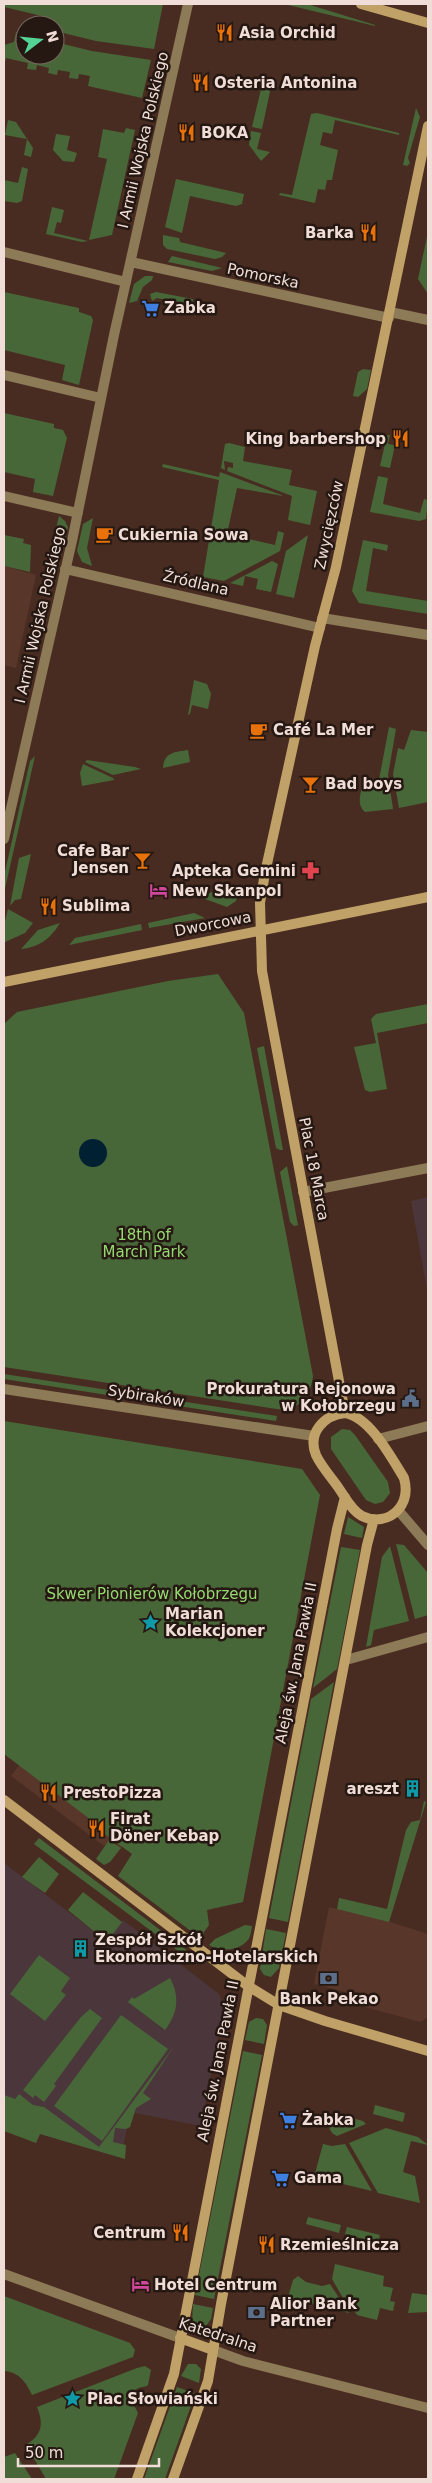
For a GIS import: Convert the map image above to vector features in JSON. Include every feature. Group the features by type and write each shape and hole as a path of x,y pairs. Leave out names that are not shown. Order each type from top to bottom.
{"street":[{"name":"I Armii Wojska Polskiego","path":"4,838 65,569 75,512 102,398 188,4"},
{"path":"361,4 428,23"},
{"name":"Zwycięzców","path":"260,930 265,873 321,623 336,567 428,126"},
{"path":"4,252 126,282"},
{"name":"Pomorska","path":"131,262 390,315 428,320"},
{"path":"4,375 102,398"},
{"name":"I Armii Wojska Polskiego","path":"4,496 75,512"},
{"name":"Źródlana","path":"65,569 321,623 428,635"},
{"name":"Dworcowa","path":"4,982 428,897"},
{"name":"Plac 18 Marca","path":"260,930 262,971 345,1413"},
{"path":"303,1192 428,1168"},
{"name":"Sybiraków","path":"4,1389 314,1436"},
{"path":"345,1413 353,1414 365,1421 404,1478 406,1495 398,1510 387,1518 374,1519 357,1513 317,1456 314,1436 318,1428 328,1417 345,1413"},
{"path":"378,1439 428,1426"},
{"name":"Aleja św. Jana Pawła II","path":"137,2479 174,2374 337,1529 345,1497"},
{"path":"398,1510 428,1545"},
{"path":"173,2479 206,2386 367,1545 374,1519"},
{"path":"346,1660 428,1637"},
{"path":"4,1800 248,1986 279,2005 325,2021 428,2051"},
{"name":"Katedralna","path":"4,2274 243,2361 428,2408"}],"shaded area":[{"path":"4,566 36,575 16,668 4,665"},
{"path":"428,1197 428,1295 411,1201"},
{"path":"22,1761 123,1837 121,1848 110,1840 104,1846 11,1776"},
{"path":"4,1863 107,1941 123,1920 219,1994 224,2006 201,2126 130,2112 121,2158 4,2123"},
{"path":"329,1907 368,1915 428,1934 427,2018 420,2022 350,2003 352,1994 314,1984"}],"green space":[{"path":"4,4 163,4 154,49 96,41 65,33 65,15 38,15 4,7"},
{"path":"284,4 307,4 375,26"},
{"path":"15,37 15,60 6,58 4,67 4,45 14,42"},
{"path":"65,44 92,51 151,60 142,98 88,86 90,76 79,74 78,79 69,78 70,72 58,70 57,75 48,73 49,68 37,65 65,65"},
{"path":"28,65 37,65 36,70 27,69"},
{"path":"265,86 271,87 262,129 252,127 261,89"},
{"path":"416,108 420,117 408,158 410,163 407,166 403,165"},
{"path":"317,113 399,133 399,135 335,120 332,134 323,132 320,145 338,150 332,180 327,180 325,190 318,189 315,203 279,195 280,193 292,195 311,114"},
{"path":"8,120 16,122 33,148 31,157 24,155 27,139 5,135"},
{"path":"126,128 135,130 112,235 89,240 107,159 98,157 103,129 124,133"},
{"path":"251,131 261,133 257,149 270,152 261,161 249,145"},
{"path":"56,134 70,136 67,150 77,153 74,162 63,161 53,150"},
{"path":"22,167 28,169 22,201 17,203 4,201 4,180 18,183"},
{"path":"176,179 244,194 242,204 236,206 190,196 182,233 165,227"},
{"path":"52,207 64,210 61,223 57,222 54,233 88,241 82,242 46,234"},
{"path":"428,232 428,294 418,279"},
{"path":"163,235 179,238 180,242 226,253 222,257 215,259 167,249 163,245"},
{"path":"172,256 222,268 212,271 168,262"},
{"path":"145,276 153,276 152,280 143,287 137,301 129,303 134,284"},
{"path":"4,292 79,308 79,312 91,316 93,320 79,385 62,380 65,365 4,350"},
{"path":"156,292 193,299 192,306 157,298 152,301 150,294"},
{"path":"363,369 371,370 367,389 358,397 353,396 358,372"},
{"path":"4,413 54,424 54,428 63,430 67,438 53,496 33,492 35,479 4,472"},
{"path":"387,435 390,435 388,444 395,445 390,468 380,466"},
{"path":"229,443 245,447 243,461 292,470 289,485 317,491 310,525 288,520 292,496 227,471 228,467 233,468 233,463 224,461 225,470 221,468 225,444"},
{"path":"163,464 219,477 220,472 284,496 237,488 227,534 275,545 278,531 284,533 280,551 224,581 203,577 219,480 162,467"},
{"path":"378,476 388,478 383,504 420,513 424,499 428,500 426,519 419,521 370,512"},
{"path":"59,516 68,527 53,588 46,586 43,582"},
{"path":"93,518 87,548 92,566 82,562 77,551 83,524"},
{"path":"4,535 24,539 23,543 31,545 30,572 4,566"},
{"path":"308,535 294,598 276,594 286,551"},
{"path":"363,540 388,545 387,551 373,548 366,591 428,601 428,614 359,603 352,591"},
{"path":"272,561 278,564 271,592 256,589 258,579 245,576 243,586 230,583"},
{"path":"194,680 207,684 211,694 208,709 192,705 188,715"},
{"path":"389,727 396,729 388,775 393,809 365,812 360,803 362,787 377,790"},
{"path":"411,730 428,732 428,802 399,808 393,774 398,748 404,750"},
{"path":"188,750 190,762 163,768 168,756 175,752"},
{"path":"35,756 4,893 4,876 30,761"},
{"path":"87,760 141,769 113,775 85,762"},
{"path":"83,764 114,780 82,786 80,773"},
{"path":"31,854 21,899 15,900 10,906 19,858"},
{"path":"236,886 239,889 236,901 227,907 205,899 205,894"},
{"path":"8,909 33,923 25,933 5,942 4,925"},
{"path":"194,913 205,918 149,928 148,923"},
{"path":"60,923 44,941 21,949 38,930"},
{"path":"141,924 142,930 69,945 75,938"},
{"name":"18th of March Park","path":"218,974 244,1013 313,1376 308,1394 300,1403 290,1409 283,1410 4,1367 4,1024 17,1012 168,981"},
{"path":"428,1004 428,1023 377,1033 387,1089 370,1092 365,1090 354,1047 376,1043 371,1019 376,1014"},
{"path":"264,1046 283,1150 276,1148 257,1048"},
{"path":"287,1166 298,1225 294,1226 290,1222 280,1172"},
{"path":"4,1374 277,1416 276,1421 4,1379"},
{"name":"Skwer Pionierów Kołobrzegu","path":"4,1421 302,1469 320,1495 243,1902 207,1910 209,1925 200,1938 118,1876 132,1854 102,1832 103,1829 4,1754"},
{"path":"342,1429 350,1430 355,1435 388,1482 390,1493 383,1502 375,1504 366,1500 331,1449 331,1437"},
{"path":"348,1517 364,1527 362,1538 344,1534"},
{"path":"396,1544 404,1545 428,1573 428,1615 415,1619"},
{"path":"390,1546 409,1621 374,1630 371,1645 366,1647 382,1557"},
{"path":"341,1547 360,1550 337,1669 313,1688"},
{"path":"334,1682 288,1922 269,1918 311,1699"},
{"path":"424,1801 426,1802 389,1922 337,1909 339,1898 387,1909 406,1830 411,1822 420,1820"},
{"path":"39,1838 189,1952 185,1956 34,1844"},
{"path":"109,1840 121,1848 110,1862 104,1865 96,1859"},
{"path":"39,1857 59,1874 45,1893 22,1877"},
{"path":"83,1892 122,1922 107,1942 68,1910"},
{"path":"245,1925 252,1926 251,1934 247,1941 239,1947 234,1949 218,1949 209,1945 215,1939"},
{"path":"266,1929 286,1933 279,1968 271,1977 264,1975 260,1969"},
{"path":"39,1955 70,1978 61,1991 66,1995 45,2021 10,1994"},
{"path":"170,1978 175,1991 176,2004 173,2017 165,2030 128,2002 132,1997 134,1999"},
{"path":"90,2009 102,2018 54,2084 56,2086 44,2102 35,2095 33,2098 23,2090 81,2017"},
{"path":"121,2015 168,2049 102,2141 54,2106"},
{"path":"256,2018 263,2019 267,2025 264,2044 245,2040 249,2022"},
{"path":"175,2045 143,2093 151,2099 136,2108 130,2127 126,2129 115,2128 113,2142 126,2145 125,2159 40,2134 36,2143 4,2131 4,2095 15,2099 19,2094 33,2105 44,2107 99,2147"},
{"path":"243,2051 262,2055 214,2299 195,2295"},
{"path":"375,2105 405,2113 403,2122 373,2114"},
{"path":"340,2115 363,2121 366,2124 337,2136 334,2135 329,2122 331,2117"},
{"path":"386,2128 418,2137 428,2145 411,2141 403,2172 415,2176 420,2203 378,2193 349,2143"},
{"path":"323,2144 332,2146 345,2144 372,2191 314,2177"},
{"path":"308,2217 341,2225 339,2233 306,2224"},
{"path":"347,2227 380,2235 378,2243 345,2234"},
{"path":"335,2264 384,2276 383,2286 393,2288 390,2301 395,2302 393,2311 380,2308 377,2320 357,2315 345,2297 343,2298 332,2279"},
{"path":"298,2276 306,2282 322,2286 330,2284 349,2313 288,2297 293,2280"},
{"path":"412,2293 428,2295 428,2312 408,2313"},
{"path":"4,2296 130,2343 135,2350 133,2357 32,2395 21,2378 14,2373 4,2371"},
{"path":"193,2304 213,2308 211,2319 206,2326 199,2327 192,2323"},
{"path":"188,2364 196,2364 201,2369 199,2383 181,2376"},
{"path":"145,2366 151,2370 148,2385 138,2388 131,2394 138,2413 114,2479 46,2479 26,2445 35,2437 40,2429 41,2424 37,2407"},
{"path":"177,2387 196,2394 165,2479 144,2479"},
{"path":"15,2453 32,2479 4,2479 4,2457"}],"water":[{"path":"93,1139 103,1143 107,1153 103,1163 93,1167 83,1163 79,1153 83,1143"}],"place":[{"name":"Asia Orchid","path":"225,33"},
{"name":"Osteria Antonina","path":"200,83"},
{"name":"BOKA","path":"187,133"},
{"name":"Barka","path":"368,233"},
{"name":"Zabka","path":"150,308"},
{"name":"King barbershop","path":"400,439"},
{"name":"Cukiernia Sowa","path":"104,535"},
{"name":"Café La Mer","path":"259,730"},
{"name":"Bad boys","path":"311,784"},
{"name":"Cafe Bar Jensen","path":"143,860"},
{"name":"Apteka Gemini","path":"310,871"},
{"name":"New Skanpol","path":"158,891"},
{"name":"Sublima","path":"48,906"},
{"name":"Prokuratura Rejonowa w Kołobrzegu","path":"410,1398"},
{"name":"Marian Kolekcjoner","path":"151,1623"},
{"name":"areszt","path":"413,1789"},
{"name":"PrestoPizza","path":"49,1793"},
{"name":"Firat Döner Kebap","path":"96,1828"},
{"name":"Zespół Szkół Ekonomiczno-Hotelarskich","path":"81,1949"},
{"name":"Bank Pekao","path":"329,1978"},
{"name":"Żabka","path":"288,2120"},
{"name":"Gama","path":"280,2178"},
{"name":"Centrum","path":"180,2233"},
{"name":"Rzemieślnicza","path":"266,2245"},
{"name":"Hotel Centrum","path":"140,2285"},
{"name":"Alior Bank Partner","path":"256,2313"},
{"name":"Plac Słowiański","path":"73,2399"}]}
